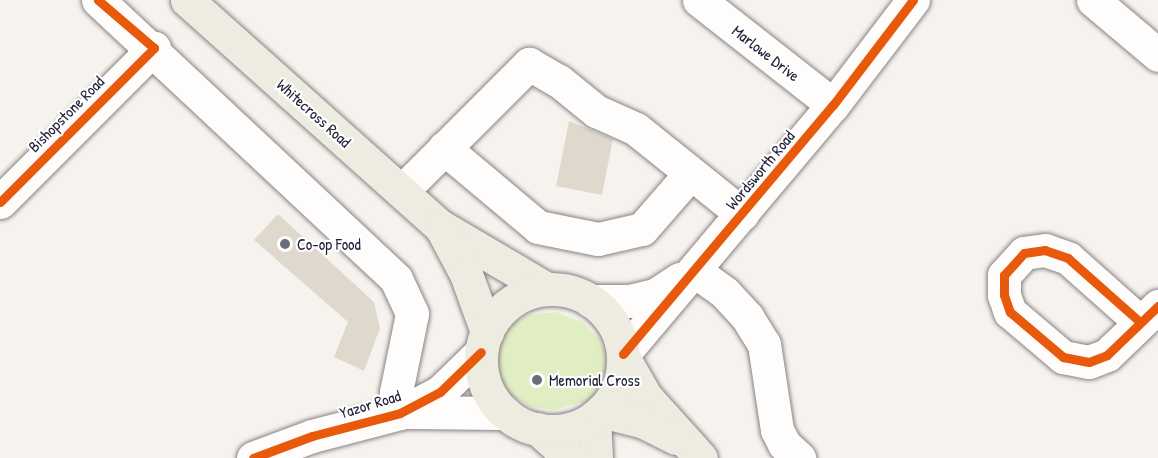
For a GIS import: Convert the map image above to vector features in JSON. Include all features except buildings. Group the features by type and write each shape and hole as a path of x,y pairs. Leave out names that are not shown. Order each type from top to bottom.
{"main road":[{"name":"Whitecross Road","path":"187,0 440,226 547,289"},
{"name":"Whitecross Road","path":"440,226 466,274 484,342"},
{"path":"570,458 538,429 505,413 485,386 484,342 512,301 547,289 572,292 591,301 609,318 623,356 646,398 693,451"},
{"path":"538,429 574,428 598,414 618,387 623,356"},
{"path":"598,414 644,422 693,451"},
{"path":"596,458 598,414"}],"street":[{"path":"98,0 153,48 396,279 412,314 396,392 400,412"},
{"name":"Marlowe Drive","path":"699,0 833,105"},
{"name":"Wordsworth Road","path":"623,356 833,105 913,0"},
{"path":"1093,0 1158,55"},
{"name":"Bishopstone Road","path":"0,202 153,48"},
{"path":"402,191 529,64 559,81 596,111 636,129 742,214"},
{"path":"444,148 538,227 598,238 642,229 690,174"},
{"path":"695,271 732,301 764,344 777,430 784,444 799,458"},
{"name":"Wordsworth Road","path":"591,301 629,302 655,295 695,271"},
{"name":"Yazor Road","path":"253,458 312,436 400,412 440,392 484,342"},
{"name":"Yazor Road","path":"400,412 505,413"}],"green space":[{"path":"556,312 582,322 599,339 606,354 606,371 591,400 554,410 531,407 510,395 499,377 494,356 507,327 528,315"}],"cycle path":[{"path":"0,202 154,48 98,0"},
{"path":"623,354 833,105 913,0"},
{"path":"1140,322 1068,258 1045,250 1024,253 1004,275 1004,295 1010,312 1063,357 1089,362 1107,355 1158,306"},
{"path":"253,458 312,436 400,413 440,392 481,352"}],"place":[{"name":"Co-op Food","path":"285,244"},
{"name":"Memorial Cross","path":"537,380"}]}
